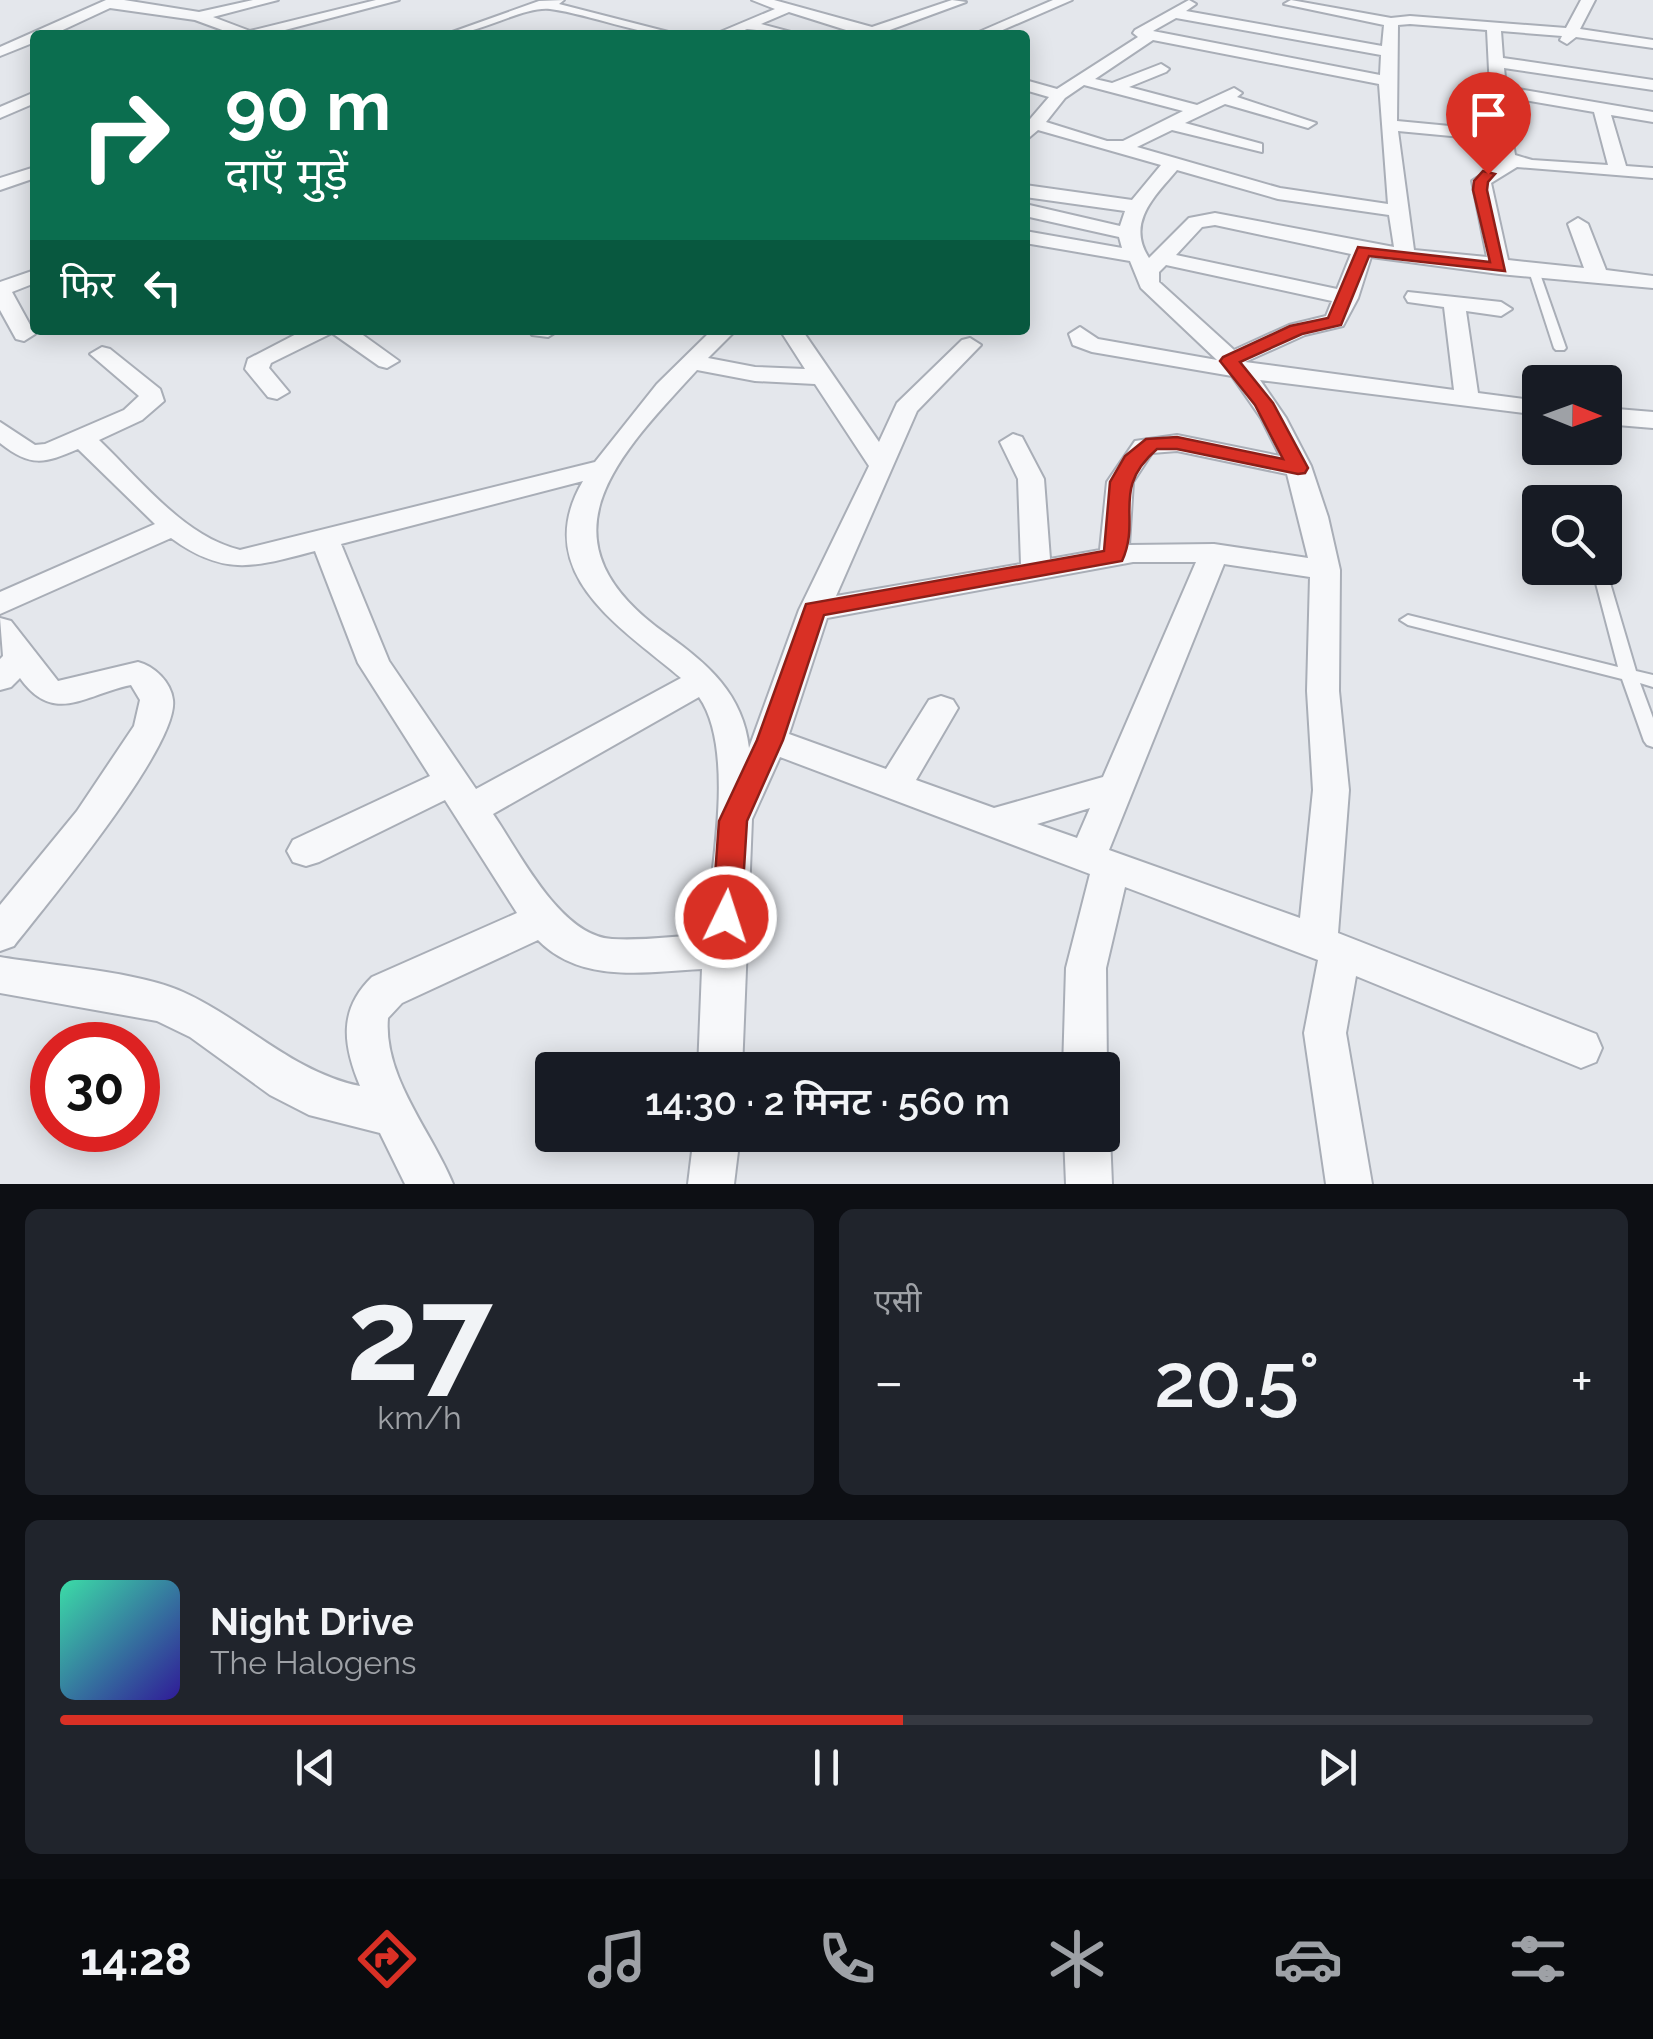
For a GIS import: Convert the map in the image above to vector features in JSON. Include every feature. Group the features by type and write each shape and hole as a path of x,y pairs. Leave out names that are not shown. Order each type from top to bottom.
{"street":[{"path":"197,16 271,0"},
{"path":"269,30 392,0"},
{"path":"759,0 859,30"},
{"path":"1018,0 1058,3"},
{"path":"1568,36 1587,0"},
{"path":"52,30 112,2 197,16 235,30"},
{"path":"469,30 550,2 654,30"},
{"path":"882,30 959,2"},
{"path":"1249,26 1295,2 1653,48"},
{"path":"910,3 943,9"},
{"path":"991,30 1058,3"},
{"path":"1189,4 1140,32 1148,37 1387,81"},
{"path":"814,14 844,5"},
{"path":"1412,5 1523,30"},
{"path":"732,30 788,8"},
{"path":"1172,13 1390,52"},
{"path":"1381,16 1390,52 1389,125 1405,256"},
{"path":"70,30 76,20"},
{"path":"747,24 773,30"},
{"path":"1494,27 1503,152 1514,161 1653,173"},
{"path":"476,28 484,30"},
{"path":"0,36 30,38"},
{"path":"1030,127 1059,95 1148,37"},
{"path":"0,52 30,39"},
{"path":"1496,62 1653,85"},
{"path":"1113,88 1161,69"},
{"path":"1082,80 1198,110"},
{"path":"1030,86 1059,95"},
{"path":"1500,92 1653,117"},
{"path":"1117,147 1228,95 1308,123"},
{"path":"0,113 30,99"},
{"path":"1601,109 1619,171"},
{"path":"1169,124 1256,148"},
{"path":"1389,125 1502,136"},
{"path":"1030,128 1117,147 1258,188 1398,211"},
{"path":"1499,268 1481,181 1514,161"},
{"path":"1126,233 1128,220 1171,165"},
{"path":"0,184 30,179"},
{"path":"1232,222 1258,188"},
{"path":"1030,192 1138,206"},
{"path":"1030,211 1126,233 1148,262 1148,283 1235,366 1272,417 1307,487 1325,570 1322,692 1331,790 1326,1033 1349,1184"},
{"path":"1148,262 1196,222 1232,222 1405,256 1653,282"},
{"path":"1578,224 1598,277"},
{"path":"1030,238 1347,298"},
{"path":"1235,366 1296,330 1335,321 1363,250"},
{"path":"24,334 0,289 30,278"},
{"path":"1416,297 1501,309"},
{"path":"1454,302 1467,400"},
{"path":"1080,334 1081,340 1092,346 1522,406"},
{"path":"276,392 257,368 260,359 311,335"},
{"path":"348,335 386,360"},
{"path":"716,335 605,466 582,513 583,548 592,576 624,618 702,680 725,713 731,748 733,821 720,1052"},
{"path":"795,335 882,466"},
{"path":"733,821 770,740 814,610 906,408 970,345"},
{"path":"0,430 29,453 48,452 133,415 152,401 152,394 102,354"},
{"path":"690,362 755,374 821,377"},
{"path":"1622,417 1653,420"},
{"path":"82,438 174,526 208,552 240,559 605,466"},
{"path":"1013,442 1031,479 1036,568"},
{"path":"1114,556 1120,482 1144,446 1177,443 1298,468"},
{"path":"0,604 174,526"},
{"path":"324,538 374,663 543,919 567,943 609,957 723,951"},
{"path":"814,610 1036,568 1163,551 1214,553 1325,570"},
{"path":"1084,1052 1086,968 1100,860 1117,787 1214,553"},
{"path":"0,934 104,801 157,711 154,688 138,673 116,674 78,691 57,695 48,692 7,655"},
{"path":"306,851 461,795 702,680"},
{"path":"895,785 941,708"},
{"path":"770,740 1100,860 1581,1048"},
{"path":"997,822 1117,787"},
{"path":"430,1184 394,1114 366,1040 371,1005 388,990 543,919"},
{"path":"0,975 163,1003 206,1023 285,1080 325,1100 394,1114"},
{"path":"711,1184 715,1152"},
{"path":"1088,1152 1090,1184"}],"lane":[{"path":"1534,271 1560,348"},
{"path":"1603,585 1653,741"},
{"path":"1408,620 1653,681"}],"route":[{"path":"726,917 733,821 770,740 814,610 1114,556 1120,482 1132,460 1152,443 1177,443 1298,468 1264,403 1229,361 1296,330 1335,321 1363,250 1499,268 1480,190 1481,181 1488,174"}]}
